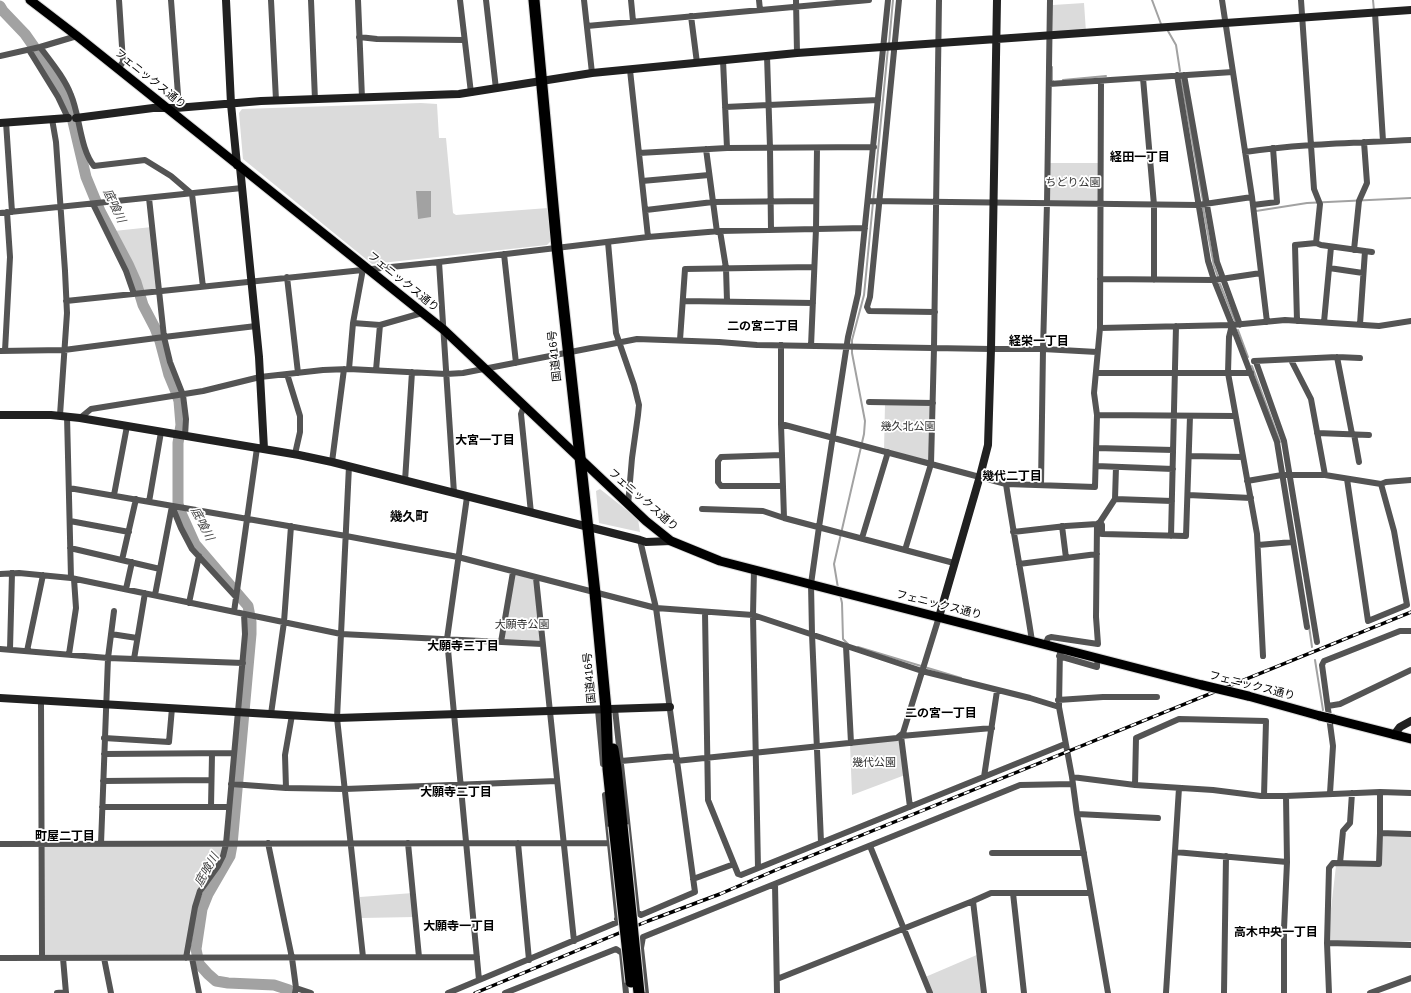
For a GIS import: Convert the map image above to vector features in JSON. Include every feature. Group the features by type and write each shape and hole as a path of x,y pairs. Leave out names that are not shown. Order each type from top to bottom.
{"highway":[{"name":"国道416号","path":"534,0 557,248 579,458 595,593 606,709 616,768 618,826 632,993"},
{"name":"国道416号","path":"618,826 639,993"}],"main road":[{"name":"フェニックス通り","path":"30,0 444,330 628,505 671,541 715,559 1032,641 1046,645 1059,652 1248,696 1411,739"}],"street":[{"path":"118,69 123,62 119,0"},
{"path":"171,0 179,108"},
{"path":"226,0 231,104 252,282 260,377 260,449 247,519 234,612"},
{"path":"271,0 276,100"},
{"path":"311,0 315,100"},
{"path":"358,0 362,98"},
{"path":"460,0 471,93"},
{"path":"486,0 496,89"},
{"path":"584,0 592,74"},
{"path":"631,0 633,21"},
{"path":"759,0 760,10"},
{"path":"587,26 760,10 796,3 869,0"},
{"path":"821,842 811,584 832,438 847,347 858,294 888,0"},
{"path":"899,0 870,296 867,310 935,312"},
{"path":"905,550 931,464 940,0"},
{"path":"910,807 901,736 922,671 988,445 997,0"},
{"path":"1041,485 1043,349 1048,203 1050,0"},
{"path":"1222,0 1253,205 1267,322"},
{"path":"1301,0 1314,189 1320,204 1316,242"},
{"path":"796,3 797,53"},
{"path":"77,117 166,108 276,100 315,100 471,93 592,74 797,53 1411,10"},
{"path":"1375,13 1384,141"},
{"path":"691,16 697,63"},
{"path":"0,56 40,48 77,36"},
{"path":"359,37 377,39 464,40"},
{"path":"40,48 65,82 71,95 86,154 94,166 145,160 171,176 192,194 203,287"},
{"path":"29,50 58,97 68,118 3,122 9,212 10,257 2,351 64,350 256,326"},
{"path":"767,56 771,230"},
{"path":"723,60 726,148"},
{"path":"630,70 648,237"},
{"path":"1049,84 1233,72"},
{"path":"1176,75 1208,261 1276,442 1307,627"},
{"path":"1184,75 1217,262 1240,324"},
{"path":"1143,78 1154,205 1154,280"},
{"path":"781,424 1006,484 1096,487 1097,415 1094,394 1100,328 1101,81"},
{"path":"725,107 878,100"},
{"path":"52,119 56,142 65,271 66,301 64,416 69,488 70,548 76,608 69,654"},
{"path":"1245,152 1311,145 1411,140"},
{"path":"1354,250 1359,201 1368,183 1364,142"},
{"path":"639,153 726,148 874,147"},
{"path":"811,346 816,229 817,148"},
{"path":"1253,205 1277,202 1273,148"},
{"path":"706,149 713,202 726,268 727,301"},
{"path":"642,181 710,175"},
{"path":"0,213 242,188"},
{"path":"149,198 159,291 160,337 170,362 186,419 186,436"},
{"path":"868,201 1198,205 1252,198"},
{"path":"646,210 713,202 816,201"},
{"path":"94,204 137,294"},
{"path":"66,301 252,282 365,268 438,262 648,237 719,232 865,228"},
{"path":"608,242 616,333 634,385 639,405 628,505"},
{"path":"1297,321 1295,246 1316,242 1321,245 1331,247 1368,252 1363,273 1360,324"},
{"path":"1324,322 1331,247"},
{"path":"504,254 516,363"},
{"path":"438,262 444,330 454,493"},
{"path":"680,340 685,269 814,267"},
{"path":"332,462 353,323 365,268"},
{"path":"1329,268 1363,273"},
{"path":"1100,280 1214,280 1261,273"},
{"path":"287,277 298,373"},
{"path":"683,301 813,303"},
{"path":"353,323 380,325 422,313"},
{"path":"1100,328 1232,325 1297,321 1379,326 1411,321"},
{"path":"376,370 380,325"},
{"path":"1232,325 1229,337 1228,373 1257,534 1263,656"},
{"path":"1171,536 1176,326"},
{"path":"80,418 91,409 179,396 260,377 347,369 446,374 463,373 637,339 811,346 1043,349 1097,352"},
{"path":"781,345 781,424 784,518"},
{"path":"1246,361 1256,362 1337,357 1360,358"},
{"path":"1337,357 1359,462"},
{"path":"1291,360 1311,399 1324,475"},
{"path":"1256,362 1284,441 1317,642"},
{"path":"405,481 412,372"},
{"path":"1096,373 1251,373"},
{"path":"287,374 300,416 300,432 295,454"},
{"path":"869,402 932,403"},
{"path":"524,406 521,414 532,513"},
{"path":"0,415 64,416 80,418 295,454 349,466 646,542 671,541"},
{"path":"1097,415 1235,416"},
{"path":"1013,532 1098,523 1102,525 1102,534 1186,536 1190,416"},
{"path":"114,495 127,426"},
{"path":"149,502 160,432"},
{"path":"1317,433 1369,435"},
{"path":"1096,448 1173,450"},
{"path":"862,538 888,452"},
{"path":"782,455 721,457 718,461 718,482 721,486 783,486"},
{"path":"1189,456 1243,457"},
{"path":"349,466 337,718 363,958"},
{"path":"1096,466 1173,469"},
{"path":"1097,654 1098,644 1096,617 1098,523 1115,499 1116,467"},
{"path":"1247,481 1282,475 1324,475 1381,484 1386,482 1411,480"},
{"path":"1347,479 1368,621 1407,605 1394,532 1381,484"},
{"path":"1006,484 1013,532 1024,584 1032,641"},
{"path":"69,488 291,526 458,557 656,608 753,615 922,671 1030,698 1059,707"},
{"path":"1188,495 1250,498"},
{"path":"467,497 447,639 479,980"},
{"path":"122,560 136,499"},
{"path":"1115,499 1172,501"},
{"path":"172,506 192,549 236,597"},
{"path":"155,595 172,506"},
{"path":"702,509 763,511 784,518 954,563"},
{"path":"70,521 129,532"},
{"path":"271,714 284,622 291,526"},
{"path":"1062,526 1066,558"},
{"path":"617,919 637,912 641,915 695,892 656,608 640,540"},
{"path":"1258,545 1293,542"},
{"path":"70,548 160,568"},
{"path":"1019,564 1097,554"},
{"path":"189,602 199,556"},
{"path":"126,589 132,562"},
{"path":"754,569 753,615 758,868"},
{"path":"501,642 513,572"},
{"path":"0,574 43,575 73,578 341,634 542,644"},
{"path":"10,649 12,574"},
{"path":"27,651 43,575"},
{"path":"536,578 574,941"},
{"path":"134,659 144,593"},
{"path":"101,844 105,704 108,658 114,611"},
{"path":"705,612 708,800 738,874 742,875 1065,744"},
{"path":"199,993 189,958 195,906 200,891 218,866 223,856 226,844 245,634 244,614"},
{"path":"1330,794 1333,746 1322,665 1324,661 1400,630 1411,631"},
{"path":"111,634 137,638"},
{"path":"1046,645 1048,638 1051,637 1098,644"},
{"path":"846,646 851,743"},
{"path":"0,649 108,658 242,663"},
{"path":"1097,664 1096,667 1059,652 1058,700 1108,993"},
{"path":"1328,706 1340,704 1411,670"},
{"path":"984,777 998,691"},
{"path":"1058,700 1103,697 1157,697"},
{"path":"0,698 337,718 670,707"},
{"path":"41,700 42,958"},
{"path":"104,738 169,742 172,708"},
{"path":"606,709 621,760 637,912"},
{"path":"448,993 618,922 609,843 606,709"},
{"path":"286,788 285,755 292,715"},
{"path":"1135,785 1136,738 1179,719 1266,721 1264,796"},
{"path":"1394,735 1400,727 1411,720"},
{"path":"621,760 707,758 897,738 901,736 992,728"},
{"path":"104,754 234,753"},
{"path":"211,807 212,754"},
{"path":"1072,777 1135,785 1212,790 1264,796 1380,792 1411,793"},
{"path":"103,781 211,780"},
{"path":"231,784 286,788 345,789 557,781"},
{"path":"646,993 641,948 643,937 1020,785 1073,784"},
{"path":"1166,993 1179,788"},
{"path":"1329,993 1326,943 1329,868 1334,863 1379,864 1380,792"},
{"path":"1340,863 1344,831 1350,823 1352,793"},
{"path":"1284,993 1284,929 1287,862 1286,796"},
{"path":"102,807 229,807"},
{"path":"1077,814 1158,818"},
{"path":"1380,833 1411,834"},
{"path":"268,843 292,958 296,991 311,993"},
{"path":"408,843 419,958"},
{"path":"518,843 528,960"},
{"path":"0,844 609,843"},
{"path":"870,846 930,993"},
{"path":"1175,852 1287,862"},
{"path":"992,853 1084,853"},
{"path":"1224,993 1226,856"},
{"path":"693,879 734,864"},
{"path":"775,884 777,993"},
{"path":"777,979 903,928 973,902 991,893 1090,893"},
{"path":"1013,893 1024,993"},
{"path":"973,902 984,993"},
{"path":"1326,943 1411,945"},
{"path":"505,993 616,949 622,953 641,948"},
{"path":"622,953 626,993"},
{"path":"0,958 477,957"},
{"path":"57,993 66,993 63,958"},
{"path":"104,958 111,993"},
{"path":"1370,993 1411,978"}],"green space":[{"path":"1084,3 1086,32 1053,34 1053,5"},
{"path":"421,103 437,104 439,138 446,138 453,213 456,215 548,208 551,241 547,245 372,264 243,159 239,113 242,109"},
{"name":"ちどり公園","path":"1049,163 1098,163 1098,203 1049,203"},
{"path":"152,227 159,291 140,293 114,231"},
{"name":"幾久北公園","path":"885,404 931,404 930,463 884,451"},
{"path":"600,489 638,519 640,532 599,523 596,491"},
{"name":"大願寺公園","path":"514,573 535,579 540,640 537,643 502,641"},
{"name":"幾代公園","path":"900,739 905,775 852,795 850,744"},
{"path":"1380,833 1411,834 1411,941 1327,943 1336,866 1379,864"},
{"path":"41,844 226,844 218,866 198,896 186,958 42,958"},
{"path":"413,893 415,917 361,918 360,897"},
{"path":"979,954 984,993 930,993 923,978"}],"shaded area":[{"path":"416,191 431,191 431,217 418,219"}],"waterway":[{"path":"889,44 893,0"},
{"path":"1152,0 1161,24"},
{"path":"1373,0 1374,11"},
{"name":"底喰川","path":"0,6 25,34 53,74 64,94 71,113 86,177 100,211 128,264 136,282 143,305 160,341 169,375 179,401 181,425 178,443 178,504 181,513 195,544 248,606 251,622 251,634 232,845 230,856 208,894 202,909 196,949 199,964 216,981 274,985 289,990"},
{"path":"1168,31 1176,45 1180,71"},
{"path":"838,588 834,564 864,434 865,421 852,353 852,340 864,295 888,48"},
{"path":"1052,67 1053,81"},
{"path":"1063,80 1106,76"},
{"path":"1181,78 1203,201"},
{"path":"1256,211 1307,203 1411,198"},
{"path":"1203,207 1214,266 1218,277"},
{"path":"1220,284 1235,321"},
{"path":"1238,330 1248,357"},
{"path":"1252,366 1280,442"},
{"path":"840,594 842,603 843,639 848,644"},
{"path":"1309,626 1312,647"},
{"path":"858,647 961,678"},
{"path":"1315,660 1323,710"},
{"name":"底喰川","path":"288,993 289,990 295,992"}],"railway":[{"path":"475,993 648,921 720,894 1411,612"}],"district":[{"name":"経田一丁目","path":"1140,158"},
{"name":"二の宮二丁目","path":"763,327"},
{"name":"経栄一丁目","path":"1039,342"},
{"name":"大宮一丁目","path":"485,441"},
{"name":"幾代二丁目","path":"1012,477"},
{"name":"幾久町","path":"409,517"},
{"name":"大願寺三丁目","path":"463,647"},
{"name":"二の宮一丁目","path":"941,714"},
{"name":"大願寺二丁目","path":"456,793"},
{"name":"町屋二丁目","path":"65,837"},
{"name":"大願寺一丁目","path":"459,927"},
{"name":"高木中央一丁目","path":"1276,933"}]}
